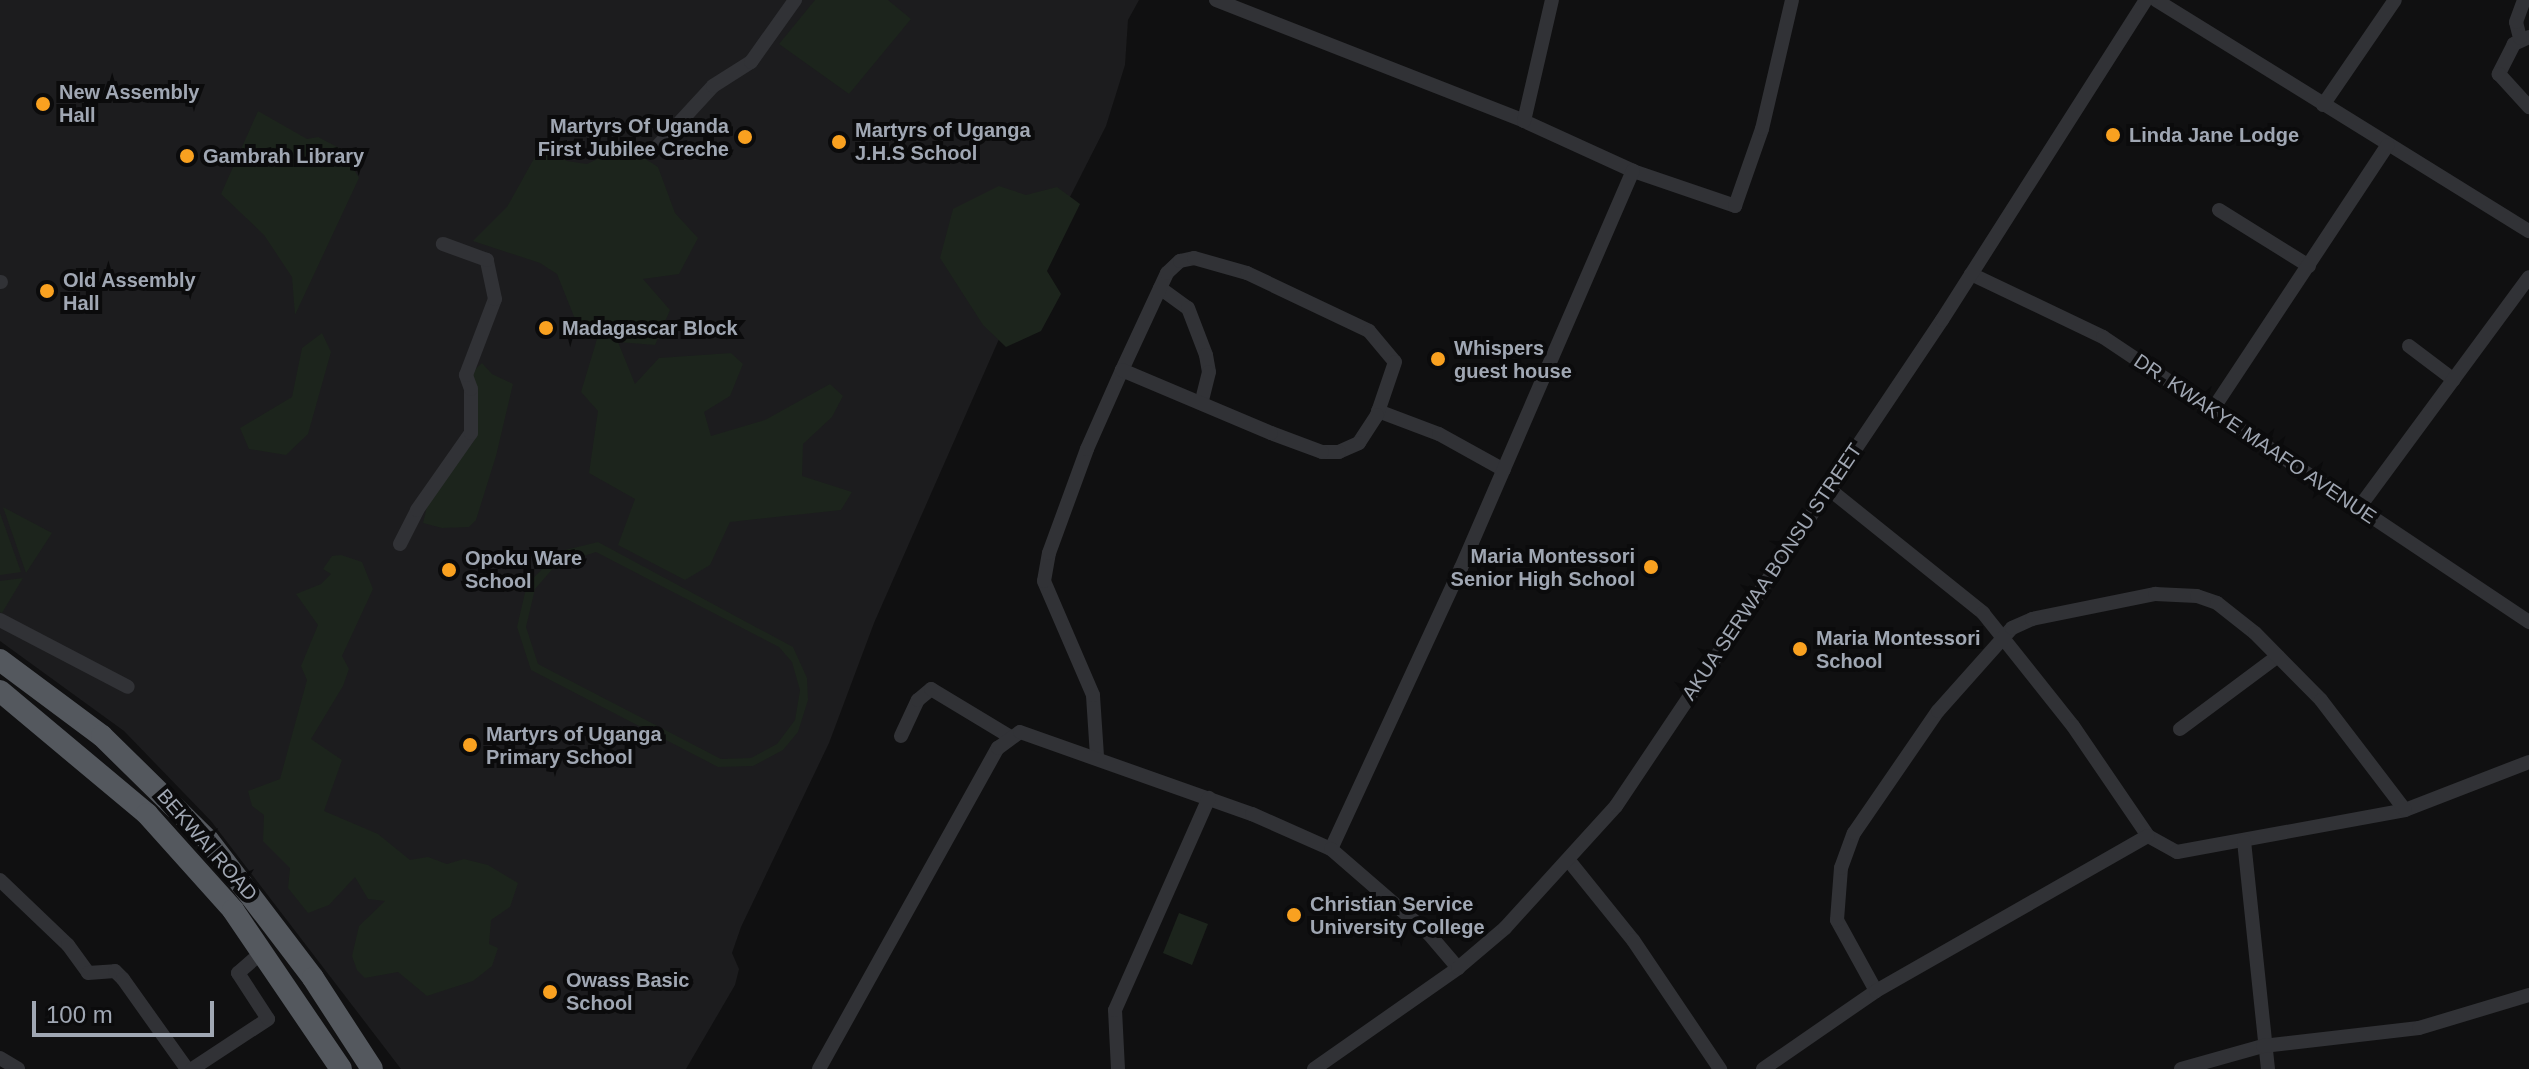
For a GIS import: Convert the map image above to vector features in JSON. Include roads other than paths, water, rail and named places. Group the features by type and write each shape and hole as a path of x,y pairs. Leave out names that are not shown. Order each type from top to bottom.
{"highway":[{"name":"BEKWAI ROAD","path":"0,660 102,736 208,840 313,978 372,1069"},
{"name":"BEKWAI ROAD","path":"0,691 147,814 263,951 341,1069"}],"street":[{"path":"656,148 713,86 751,62 795,0"},
{"path":"1216,0 1524,121 1633,171 1735,206 1762,129 1792,0"},
{"path":"1524,121 1552,0"},
{"name":"AKUA SERWAA BONSU STREET","path":"1314,1069 1458,968 1570,862 1616,806 1971,274 2146,0"},
{"path":"2156,0 2529,231"},
{"path":"2323,105 2395,0"},
{"path":"2524,0 2516,22 2525,38 2499,74 2529,107"},
{"path":"2211,412 2388,145"},
{"path":"1331,849 1504,470 1633,171"},
{"path":"2219,210 2309,266"},
{"path":"400,544 417,510 471,433 471,389 466,375 495,299 487,260 443,244"},
{"path":"1097,756 1093,695 1044,581 1067,501 1122,370 1160,288 1180,261 1208,259 1369,331 1388,347 1395,362 1378,411 1359,443 1339,452 1322,452 1122,370"},
{"name":"DR. KWAKYE MAAFO AVENUE","path":"1971,274 2086,326 2529,622"},
{"path":"2358,509 2529,277"},
{"path":"1160,288 1188,308 1202,344 1209,372 1201,403"},
{"path":"2409,346 2454,380"},
{"path":"1378,411 1439,434 1504,470"},
{"path":"1829,489 1967,600 2004,636 2148,836 2177,852 2405,810 2529,762"},
{"path":"1876,991 1837,920 1841,868 1854,833 1896,764 2004,636 2032,619 2072,609 2181,594 2217,603 2278,656 2342,724 2405,810"},
{"path":"0,620 128,687"},
{"path":"2180,729 2278,656"},
{"path":"901,736 918,700 931,689 1009,736 1032,733 1209,798 1331,849 1429,934 1458,968"},
{"path":"819,1069 1009,736"},
{"path":"1118,1069 1115,1010 1209,798"},
{"path":"1763,1069 1876,991 2148,836"},
{"path":"2244,841 2263,1046 2268,1069"},
{"path":"1570,862 1633,940 1720,1069"},
{"path":"0,880 68,945 88,973 115,971 190,1069 268,1019 238,973 263,951"},
{"path":"2181,1069 2263,1046 2419,1028 2529,995"},
{"path":"0,1058 18,1069"}],"place":[{"name":"New Assembly Hall","path":"43,104"},
{"name":"Linda Jane Lodge","path":"2113,135"},
{"name":"Martyrs Of Uganda First Jubilee Creche","path":"745,137"},
{"name":"Martyrs of Uganga J.H.S School","path":"839,142"},
{"name":"Gambrah Library","path":"187,156"},
{"name":"Old Assembly Hall","path":"47,291"},
{"name":"Madagascar Block","path":"546,328"},
{"name":"Whispers guest house","path":"1438,359"},
{"name":"Maria Montessori Senior High School","path":"1651,567"},
{"name":"Opoku Ware School","path":"449,570"},
{"name":"Maria Montessori School","path":"1800,649"},
{"name":"Martyrs of Uganga Primary School","path":"470,745"},
{"name":"Christian Service University College","path":"1294,915"},
{"name":"Owass Basic School","path":"550,992"}]}
